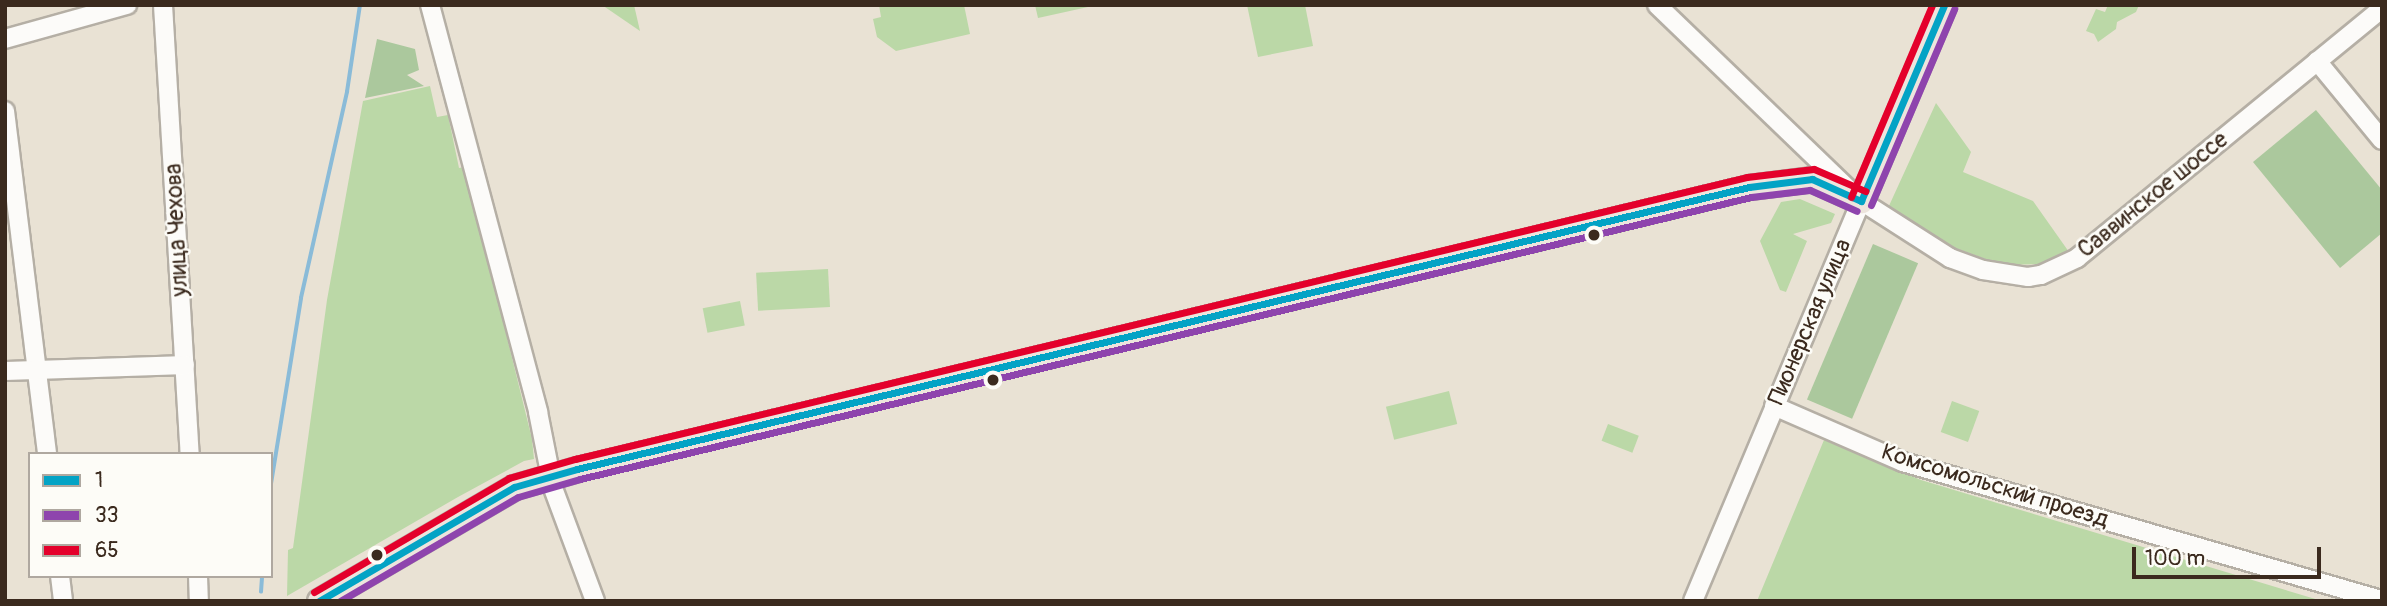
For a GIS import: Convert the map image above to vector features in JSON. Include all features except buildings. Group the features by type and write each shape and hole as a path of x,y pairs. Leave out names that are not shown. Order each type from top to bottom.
{"main road":[{"name":"Пионерская улица","path":"1861,201 1944,5"},
{"path":"319,601 514,487 550,475 1816,171 1861,201"}],"street":[{"path":"5,39 127,5"},
{"name":"улица Чехова","path":"163,5 190,452"},
{"path":"430,5 538,412 556,501 596,601"},
{"path":"1657,5 1816,171"},
{"name":"Саввинское шоссе","path":"1861,201 1914,237 1964,264 2013,277 2041,275 2077,258 2096,244 2382,8"},
{"path":"2317,61 2382,140"},
{"path":"5,111 47,452"},
{"name":"Пионерская улица","path":"1693,601 1861,201"},
{"path":"5,371 185,365"},
{"name":"Комсомольский проезд","path":"1774,406 1903,462 2382,600"},
{"path":"60,578 63,601"},
{"path":"198,578 199,601"}],"green space":[{"path":"602,5 634,5 640,31"},
{"path":"879,5 964,5 970,34 896,51 877,37 873,19 881,17"},
{"path":"1035,5 1097,5 1038,18"},
{"path":"1247,5 1305,5 1313,46 1258,57"},
{"path":"2108,5 2139,5 2136,12 2117,22 2116,29 2098,42 2094,34 2086,31 2096,9 2105,12"},
{"path":"377,39 415,49 419,70 407,75 424,86 365,98"},
{"path":"430,86 437,117 448,115 459,168 465,167 532,439 534,459 524,461 458,497 287,596 288,550 293,548 327,300 363,101"},
{"path":"1936,103 1971,152 1963,172 2033,201 2069,252 2042,264 2002,265 1955,248 1888,208"},
{"path":"2316,110 2382,190 2382,233 2340,268 2253,162"},
{"path":"1800,199 1835,214 1831,223 1793,234 1807,241 1786,292 1780,290 1760,241 1781,202"},
{"path":"1873,244 1918,263 1852,419 1807,400"},
{"path":"828,269 830,307 758,311 756,273"},
{"path":"740,301 745,326 707,333 703,308"},
{"path":"1449,391 1457,424 1394,440 1386,407"},
{"path":"1952,401 1979,411 1968,442 1941,432"},
{"path":"1608,424 1639,436 1632,453 1602,441"},
{"path":"1824,440 1921,480 2322,601 1757,601"}],"waterway":[{"path":"273,472 301,298 347,92 360,5"},
{"path":"261,592 262,578"}],"transit line":[{"name":"65","path":"1851,197 1932,5"},
{"name":"1","path":"1861,201 1944,5"},
{"name":"33","path":"1871,205 1954,9"},
{"name":"65","path":"314,592 509,478 575,459 1747,177 1814,169 1865,191"},
{"name":"1","path":"319,601 514,487 577,469 1749,187 1812,179 1861,201"},
{"name":"33","path":"340,601 518,497 580,479 1751,197 1810,190 1857,211"}]}
